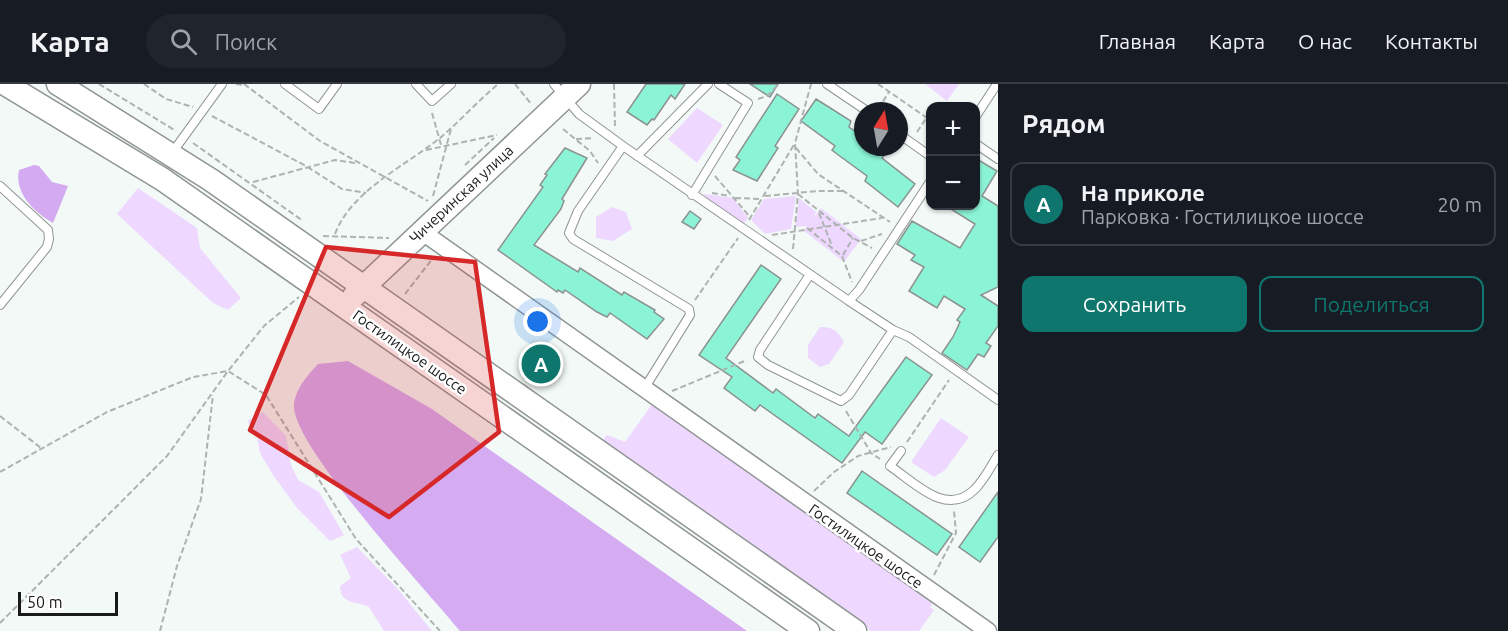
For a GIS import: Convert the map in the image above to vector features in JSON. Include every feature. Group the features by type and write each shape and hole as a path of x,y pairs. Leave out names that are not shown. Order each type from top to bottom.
{"street":[{"name":"Гостилицкое шоссе","path":"5,84 162,179 808,631"},
{"name":"Гостилицкое шоссе","path":"58,84 178,145 362,286 855,631"},
{"name":"Чичеринская улица","path":"346,307 362,286 566,88"},
{"name":"Гостилицкое шоссе","path":"421,231 988,631"}],"lane":[{"path":"178,145 222,84"},
{"path":"285,84 319,109 337,84"},
{"path":"416,84 432,101 451,84"},
{"path":"637,156 708,84"},
{"path":"692,195 748,103 719,84"},
{"path":"827,84 854,102"},
{"path":"980,109 997,84"},
{"path":"566,88 579,114 611,138 793,266 893,330 909,337 998,400"},
{"path":"910,142 926,153"},
{"path":"623,146 572,223 569,233 573,239 689,309 690,315 643,389"},
{"path":"980,147 998,159"},
{"path":"0,186 48,230 49,239 47,247 0,305"},
{"path":"849,301 883,255 926,188"},
{"path":"808,276 758,357 789,377 841,401 849,395 893,330"},
{"path":"901,451 890,466 941,501 953,502 974,490 998,455"}],"path":[{"path":"99,84 178,145 252,182 305,222"},
{"path":"144,84 165,99 203,111 306,166 342,189 366,194"},
{"path":"236,84 245,85 320,141 431,201"},
{"path":"334,234 346,215 366,194 451,128 498,84"},
{"path":"516,84 534,107"},
{"path":"611,138 615,133 614,84"},
{"path":"748,103 767,96 779,84"},
{"path":"793,266 793,231 798,194 795,147 811,84"},
{"path":"878,84 926,116"},
{"path":"882,102 889,92"},
{"path":"432,101 439,138 443,145"},
{"path":"910,142 926,122"},
{"path":"423,209 431,201 443,145 451,128"},
{"path":"563,129 590,151 604,173"},
{"path":"423,150 497,135"},
{"path":"795,147 818,174 900,228"},
{"path":"252,182 335,160 358,163"},
{"path":"712,171 750,218"},
{"path":"703,192 734,197 763,198 843,192"},
{"path":"798,194 853,238 883,255"},
{"path":"819,213 833,248"},
{"path":"754,238 883,218"},
{"path":"807,228 842,256 854,285 859,290"},
{"path":"861,241 900,228"},
{"path":"326,241 323,236 334,234 361,238 392,238 384,246"},
{"path":"842,256 853,238"},
{"path":"400,300 437,254"},
{"path":"0,623 167,456 228,371 264,326 299,297"},
{"path":"669,392 758,357"},
{"path":"901,451 956,370"},
{"path":"0,472 107,412 193,377 228,371 266,395 356,539 440,631"},
{"path":"160,631 177,566 201,499 213,393"},
{"path":"841,401 852,425 872,453 890,466"},
{"path":"0,416 41,448"},
{"path":"812,493 834,472 858,456 907,441"},
{"path":"933,577 956,534 953,502"}],"highlighted area":[{"path":"326,247 475,262 499,432 389,517 250,430"}],"shaded area":[{"path":"925,84 959,84 947,101"},
{"path":"697,108 723,125 697,163 668,139"},
{"path":"34,165 39,166 52,182 68,186 53,223 27,201 20,186 19,170"},
{"path":"138,188 197,228 200,248 241,298 228,310 213,303 117,214"},
{"path":"704,194 733,198 748,218 743,225 707,200"},
{"path":"796,196 791,229 765,234 751,220 764,199"},
{"path":"799,198 816,212 812,219 821,208 861,239 844,262 804,231 807,226 795,227"},
{"path":"612,207 626,212 632,229 613,241 596,238 596,217"},
{"path":"820,327 835,330 844,342 829,364 820,367 808,358 808,345"},
{"path":"348,361 432,409 747,631 460,631 365,520 316,454 300,427 294,407 296,395 306,378 318,364"},
{"path":"653,403 934,602 930,607 934,610 919,631 871,631 601,442 607,435 625,442"},
{"path":"263,412 286,436 291,465 298,480 319,492 344,535 330,541 297,508 273,475 260,453 256,431 247,421"},
{"path":"941,418 969,437 945,470 934,477 911,462"},
{"path":"357,547 397,588 432,631 384,631 369,607 350,601 343,596 340,586 351,578 340,555"}],"building":[{"path":"646,84 685,84 675,99 671,95 654,120 652,119 647,125 627,112"},
{"path":"750,84 778,84 770,97"},
{"path":"777,94 799,109 775,146 778,148 757,181 733,170 740,160 736,157"},
{"path":"816,99 851,121 849,127 854,131 854,156 884,156 882,158 915,184 898,207 865,181 867,176 832,150 835,146 801,121"},
{"path":"565,148 587,158 562,199 564,201 561,209 534,245 578,272 580,268 622,295 624,292 655,310 654,312 664,319 647,339 610,313 607,317 565,290 563,293 558,290 557,292 498,250 543,187 540,185 547,175 545,174"},
{"path":"980,161 997,171 982,196 998,206 998,287 981,295 998,306 998,326 986,343 991,346 984,357 978,354 967,370 942,353 953,337 960,322 957,320 965,309 944,296 937,308 909,291 924,267 911,260 915,255 897,244 912,221 960,248 975,224 952,210 980,210"},
{"path":"690,211 701,219 694,229 682,222"},
{"path":"761,265 781,279 726,358 773,393 776,389 815,418 818,414 849,436 906,357 932,375 882,444 865,432 842,463 760,405 755,411 724,388 732,377 699,355"},
{"path":"862,471 952,534 937,555 847,493"},
{"path":"998,492 998,537 980,562 959,547"}],"place":[{"name":"На приколе","path":"541,364"}]}
